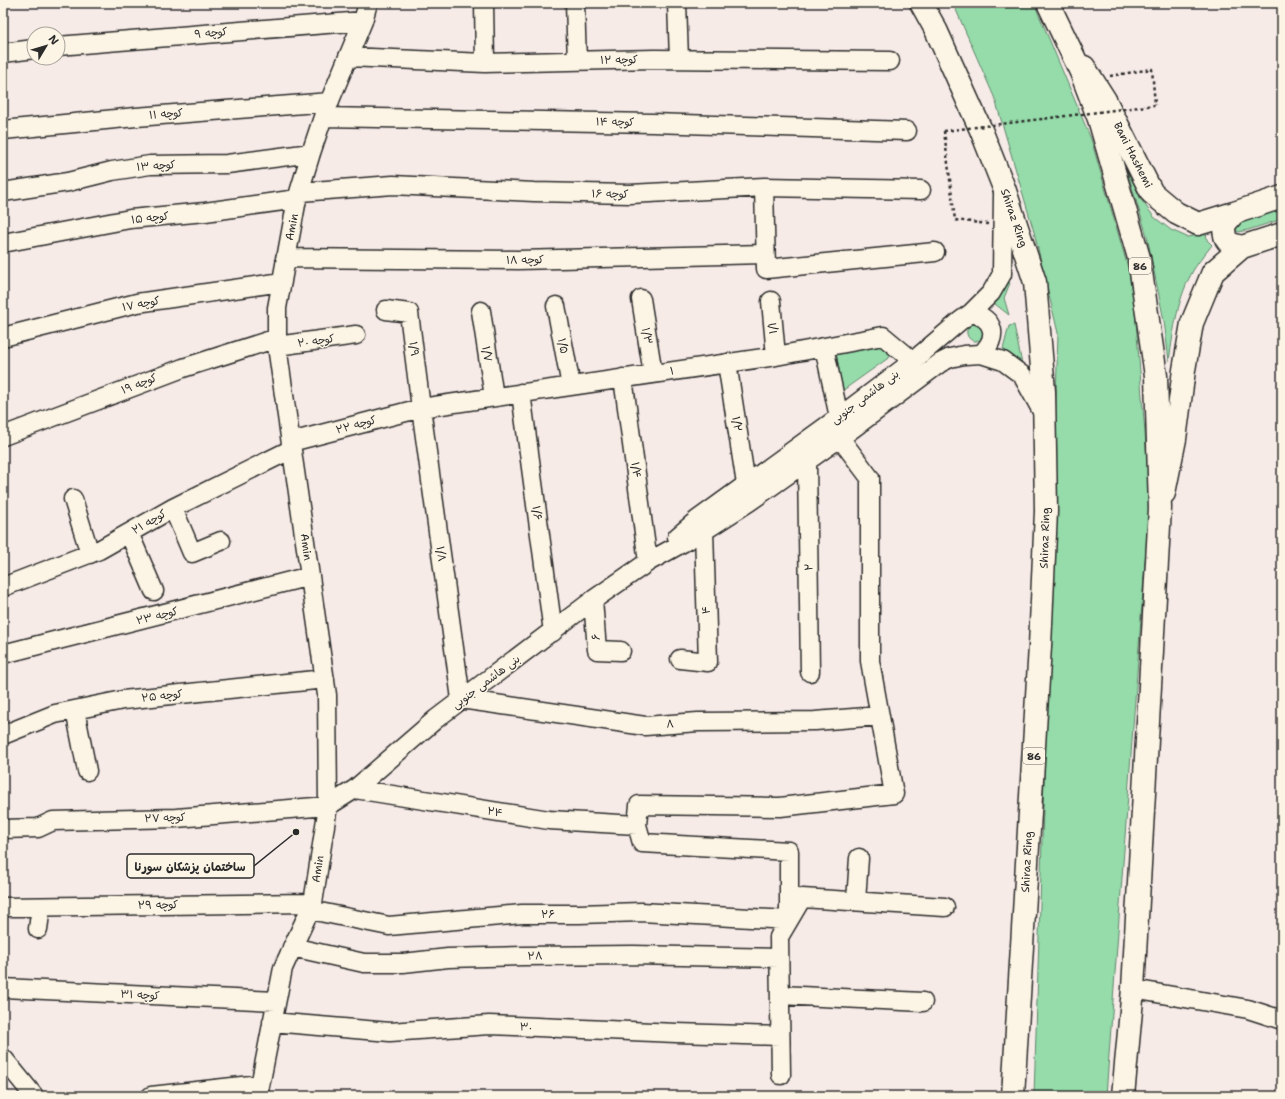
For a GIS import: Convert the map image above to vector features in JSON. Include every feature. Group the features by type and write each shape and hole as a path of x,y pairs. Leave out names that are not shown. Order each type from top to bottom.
{"main road":[{"name":"Shiraz Ring","path":"921,3 936,30 981,130 1004,188 1035,282 1044,392 1046,511 1013,1096"},
{"name":"86","path":"1048,3 1081,72 1099,119 1139,258 1156,376 1160,508 1133,989 1123,1096"},
{"name":"Bani Hashemi","path":"1064,35 1105,100 1152,193 1176,213 1198,224 1282,197"},
{"path":"1234,213 1224,225 1224,236 1230,244 1242,247"},
{"path":"1160,508 1175,439 1192,323 1213,272 1242,247 1282,234"}],"street":[{"name":"Amin","path":"262,1092 272,1022 283,968 311,907 328,806 327,695 277,342 277,308 299,196 311,153 363,20 368,3"},
{"path":"484,3 485,63"},
{"path":"575,3 577,61"},
{"path":"677,3 679,59"},
{"name":"کوچه ۹","path":"66,45 363,20"},
{"path":"3,53 26,50"},
{"name":"کوچه ۱۲","path":"348,56 485,63 679,59 890,62"},
{"name":"کوچه ۱۱","path":"3,130 136,117 327,109"},
{"name":"کوچه ۱۴","path":"327,109 653,123 907,131"},
{"name":"کوچه ۱۳","path":"3,192 68,182 112,171 150,165 227,164 311,153"},
{"name":"کوچه ۱۶","path":"299,196 393,185 534,192 630,194 764,187 921,190"},
{"path":"764,187 766,269 935,252"},
{"name":"بنی هاشمی جنوبی","path":"648,562 697,520 839,417 913,361 971,313 991,293 1002,274 1004,188"},
{"name":"کوچه ۱۵","path":"3,243 130,219 205,212 299,196"},
{"name":"کوچه ۱۸","path":"286,258 518,260 765,254"},
{"name":"کوچه ۱۷","path":"3,337 137,303 282,282"},
{"name":"۱/۳","path":"641,299 654,374"},
{"name":"۱/۱","path":"771,301 776,356"},
{"name":"۱/۵","path":"556,306 570,386"},
{"name":"۱/۹","path":"386,310 409,313 421,408"},
{"name":"۱/۷","path":"481,311 494,397"},
{"path":"971,313 978,314 985,318 993,333 992,341 988,348 981,354"},
{"name":"کوچه ۲۰","path":"277,342 356,335"},
{"name":"۱","path":"421,408 776,356 883,336 913,361"},
{"name":"کوچه ۱۹","path":"3,436 183,368 277,342"},
{"path":"824,347 839,417"},
{"name":"بنی هاشمی جنوبی","path":"328,806 354,789 436,719 593,600 648,562 704,531 750,502 840,438 940,363 950,358 981,354 1003,361 1022,374 1045,415"},
{"name":"۱/۲","path":"727,363 746,484"},
{"name":"۱/۴","path":"623,378 648,562"},
{"name":"۱/۶","path":"521,393 552,632"},
{"name":"کوچه ۲۲","path":"291,446 421,408"},
{"name":"۱/۸","path":"421,408 461,700"},
{"path":"789,920 789,851 642,843 637,825 639,804 780,807 894,794 870,661 870,478 840,438"},
{"name":"کوچه ۲۱","path":"4,582 99,550 173,508 291,446"},
{"name":"۲","path":"807,462 810,672"},
{"path":"73,499 90,554"},
{"path":"173,508 192,553 221,541"},
{"name":"۴","path":"680,659 708,662 704,531"},
{"path":"130,533 154,590"},
{"name":"کوچه ۲۳","path":"3,654 310,576"},
{"name":"۶","path":"593,600 597,650 621,651"},
{"name":"کوچه ۲۵","path":"3,734 55,714 123,700 325,679"},
{"name":"۸","path":"461,700 645,726 698,722 815,721 879,716"},
{"path":"75,710 87,771"},
{"name":"۲۴","path":"354,789 549,820 637,825"},
{"name":"کوچه ۲۷","path":"3,829 38,828 53,821 176,818 328,806"},
{"path":"856,901 859,858"},
{"path":"781,1075 779,937 802,898 945,907"},
{"path":"38,929 41,906"},
{"name":"کوچه ۲۹","path":"3,907 311,907"},
{"name":"۲۶","path":"311,907 388,926 522,914 641,912 789,920"},
{"name":"۲۸","path":"292,947 364,963 403,963 448,958 524,956 633,955 779,958"},
{"name":"کوچه ۳۱","path":"3,988 276,1001"},
{"path":"1133,989 1248,1009 1282,1020"},
{"path":"780,995 922,1002"},
{"name":"۳۰","path":"272,1022 390,1032 489,1025 780,1036"},
{"path":"3,1058 34,1096"},
{"path":"151,1096 262,1092"}],"path":[{"path":"1003,225 955,220 944,131 1155,105 1152,68 1092,79"}],"green space":[{"path":"953,3 1034,3 1091,139 1133,285 1150,495 1106,1096 1034,1096 1058,333 1034,232 995,99"},
{"path":"1123,158 1140,198 1154,217 1171,230 1187,237 1206,234 1207,240 1212,245 1200,260 1188,280 1177,314 1169,361 1164,321 1147,236"},
{"path":"1282,207 1282,219 1238,232 1233,226 1245,219"},
{"path":"1004,278 1010,283 1004,298 1009,315 990,300"},
{"path":"975,323 984,329 983,338 978,341 970,339 967,332 970,325"},
{"path":"1014,325 1022,364 1003,349 1009,326"},
{"path":"883,345 894,354 842,391 836,350"}],"place":[{"name":"ساختمان پزشکان سورنا","path":"296,832"}]}
